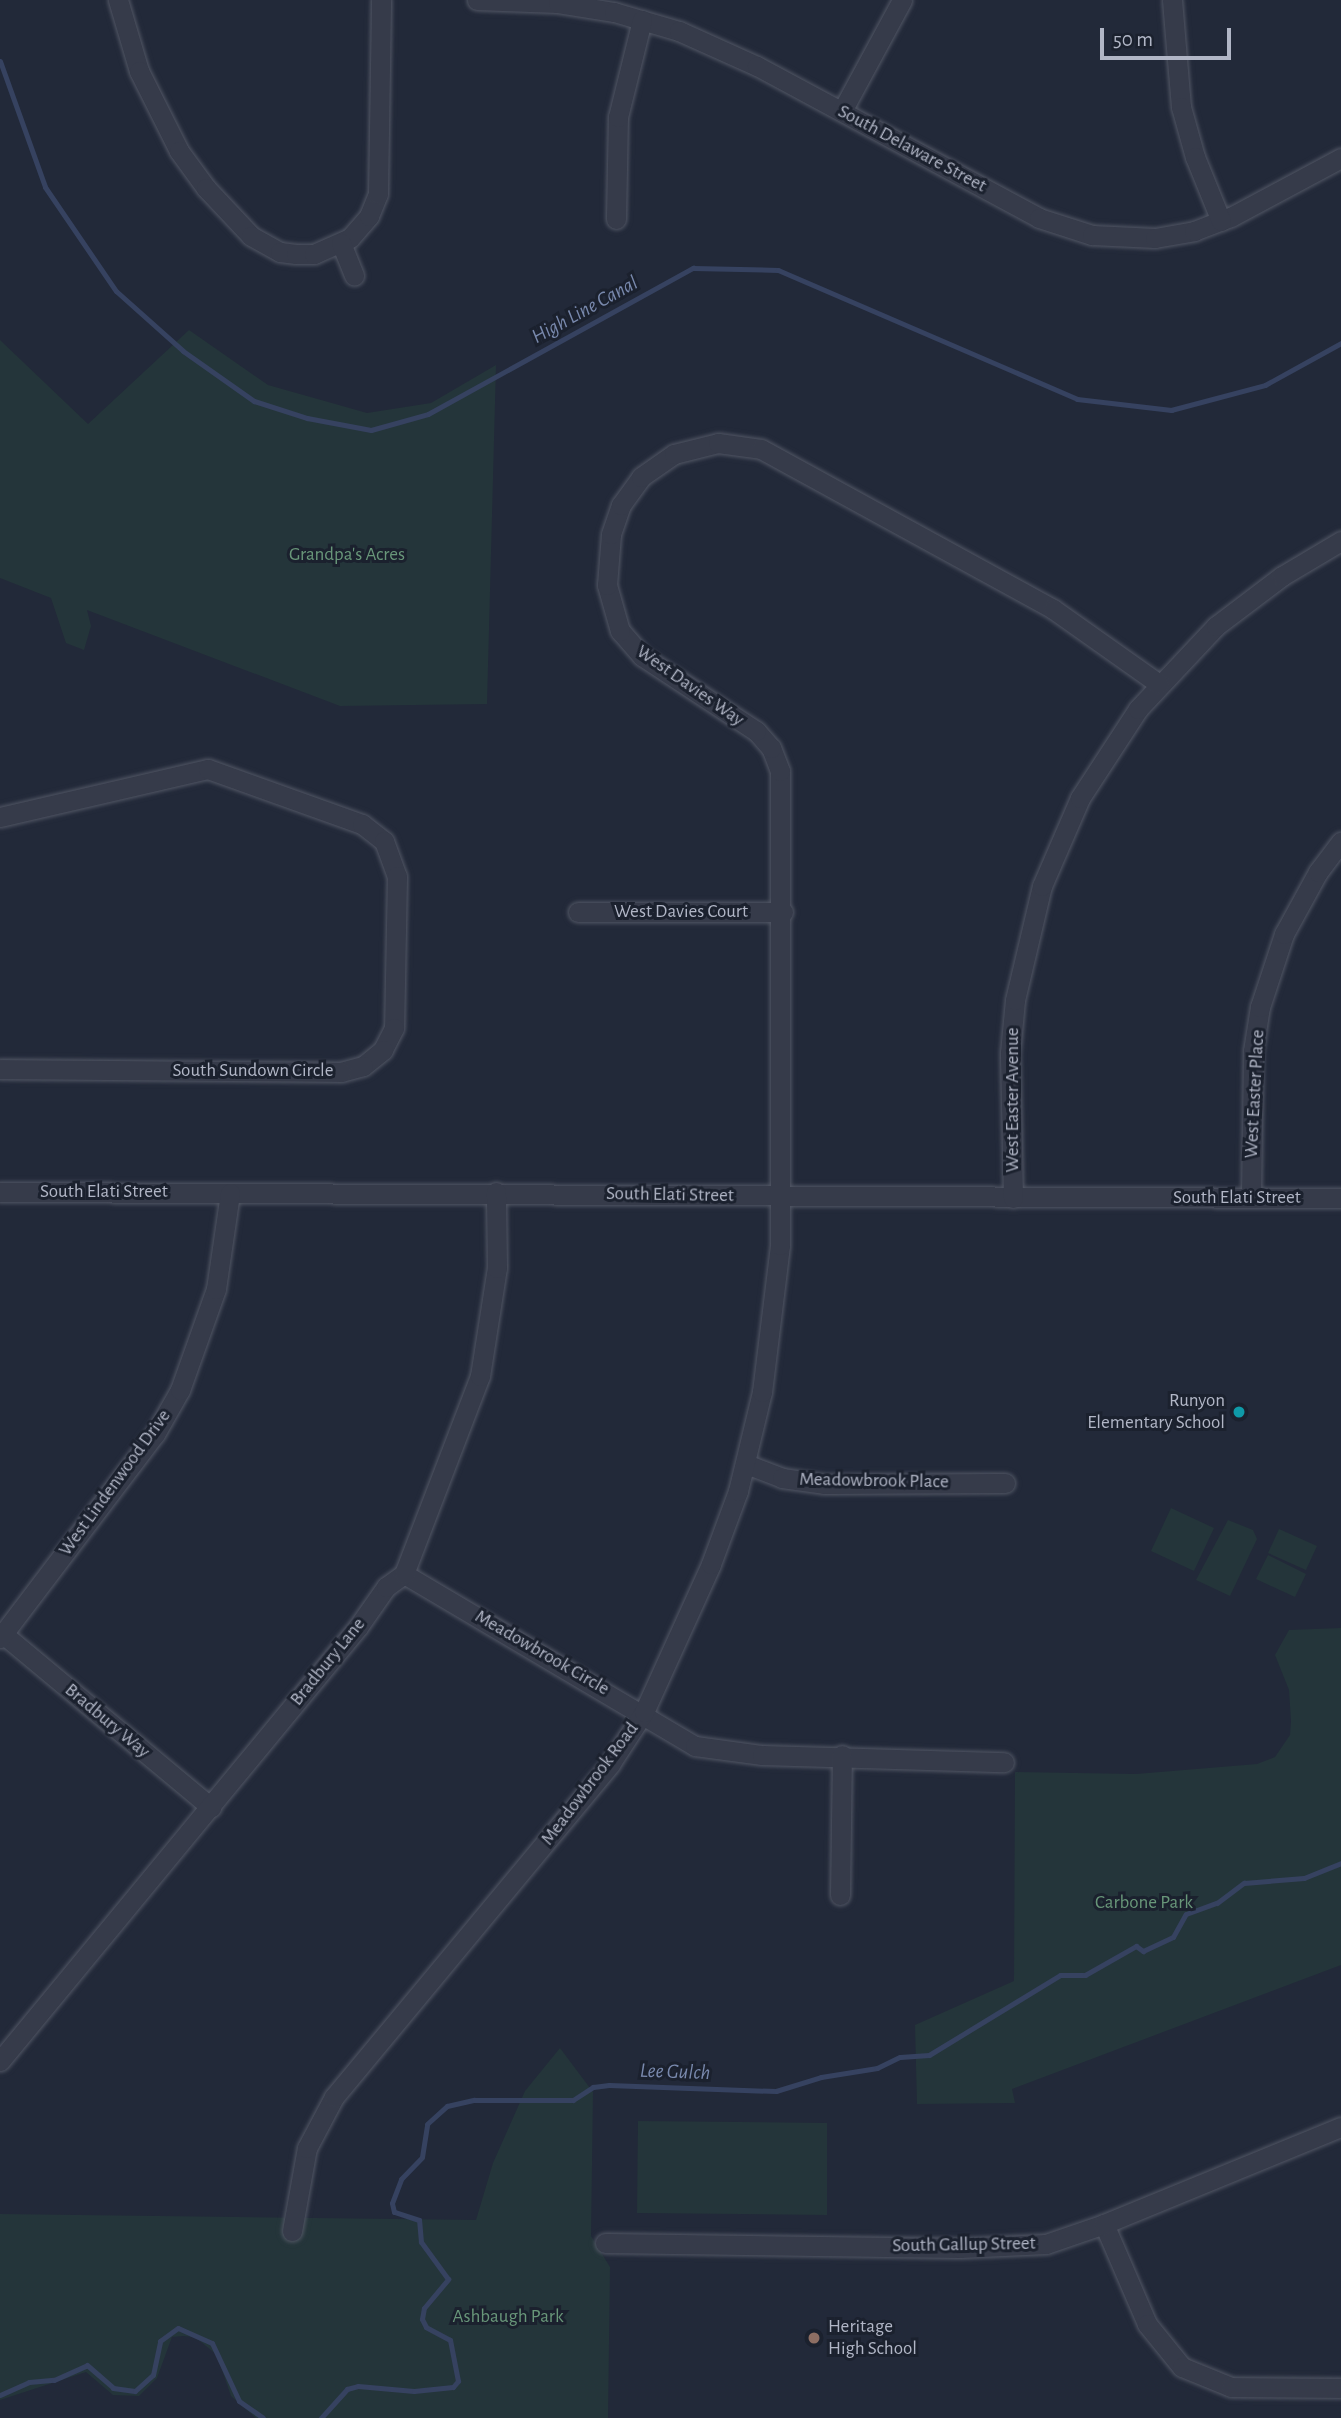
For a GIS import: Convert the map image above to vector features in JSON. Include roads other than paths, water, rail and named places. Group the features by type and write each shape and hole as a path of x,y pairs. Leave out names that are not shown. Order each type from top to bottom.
{"street":[{"path":"118,0 156,110 199,179 237,223 262,244 280,252 314,254 341,243 369,216 381,177 382,0"},
{"name":"South Delaware Street","path":"477,0 558,3 642,20 714,45 1039,218 1069,229 1155,237 1221,221 1341,158"},
{"path":"842,111 902,0"},
{"path":"1172,0 1181,107 1195,157 1221,221"},
{"path":"616,219 618,117 642,20"},
{"path":"341,243 354,275"},
{"name":"West Davies Way","path":"781,1196 782,784 771,748 756,731 642,656 620,631 613,615 607,585 614,521 631,488 658,462 694,447 718,443 761,449 1053,609 1159,684"},
{"name":"West Easter Avenue","path":"1013,1198 1010,1053 1029,927 1080,798 1101,761 1159,684 1240,606 1341,541"},
{"name":"South Sundown Circle","path":"0,817 208,769 369,828 391,852 397,876 394,1028 383,1050 363,1066 341,1072 0,1069"},
{"name":"West Easter Place","path":"1251,1198 1253,1051 1260,1007 1288,924 1341,842"},
{"name":"West Davies Court","path":"578,912 783,912"},
{"name":"South Elati Street","path":"0,1192 496,1192 1013,1198 1341,1198"},
{"name":"Bradbury Lane","path":"0,2061 358,1627 386,1587 404,1574 480,1376 497,1268 496,1192"},
{"name":"West Lindenwood Drive","path":"1,1636 155,1434 180,1390 213,1301 230,1193"},
{"name":"Meadowbrook Road","path":"292,2231 307,2148 334,2097 610,1764 644,1712 711,1564 746,1464 771,1345 781,1196"},
{"name":"Meadowbrook Place","path":"746,1464 782,1478 824,1484 1005,1483"},
{"name":"Meadowbrook Circle","path":"404,1574 644,1712 695,1746 762,1755 842,1755 1004,1762"},
{"name":"Bradbury Way","path":"1,1636 211,1807"},
{"path":"840,1895 842,1755"},
{"name":"South Gallup Street","path":"606,2243 1011,2247 1046,2244 1104,2224 1341,2127"},
{"path":"1104,2224 1147,2324 1182,2367 1231,2387 1341,2388"}],"waterway":[{"name":"High Line Canal","path":"0,61 45,187 116,291 183,351 254,401 307,418 371,430 428,414 693,268 778,270 1077,399 1171,410 1265,385 1341,343"},
{"name":"Lee Gulch","path":"321,2418 347,2389 358,2386 414,2391 453,2387 458,2381 450,2340 426,2327 422,2319 424,2308 448,2279 421,2242 419,2220 394,2212 392,2203 401,2179 422,2157 427,2124 447,2106 474,2100 573,2100 593,2087 609,2085 776,2091 821,2077 877,2068 900,2057 929,2055 1060,1975 1085,1975 1136,1946 1143,1951 1173,1937 1186,1914 1217,1903 1244,1883 1304,1878 1341,1863"},
{"name":"Lee Gulch","path":"0,2395 29,2382 54,2380 87,2365 113,2388 135,2391 153,2375 160,2341 178,2328 212,2343 239,2401 263,2418"}],"place":[{"name":"Runyon Elementary School","path":"1239,1412"},
{"name":"Heritage High School","path":"814,2338"}],"park label":[{"name":"Grandpa's Acres","path":"347,555"},
{"name":"Carbone Park","path":"1144,1903"},
{"name":"Ashbaugh Park","path":"508,2317"}]}
